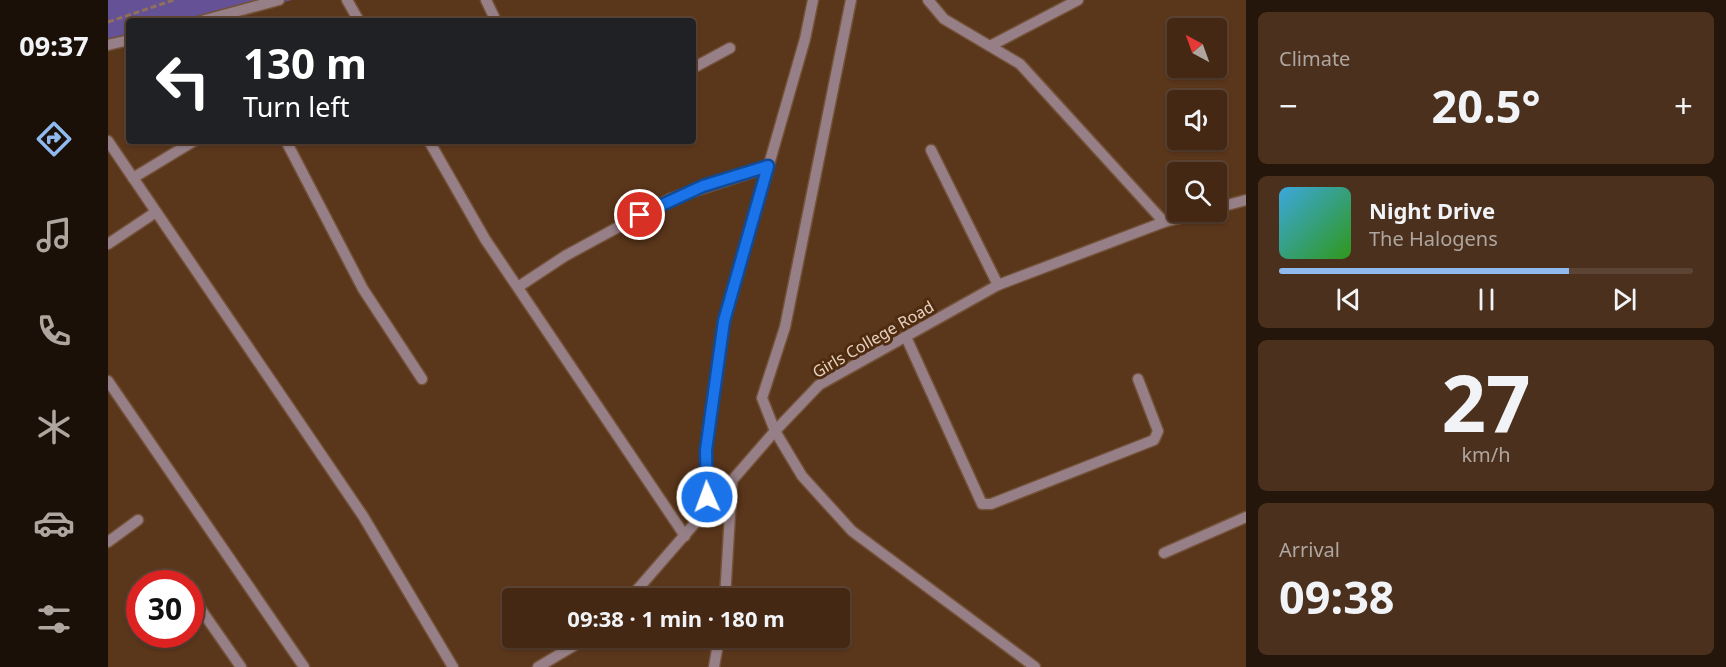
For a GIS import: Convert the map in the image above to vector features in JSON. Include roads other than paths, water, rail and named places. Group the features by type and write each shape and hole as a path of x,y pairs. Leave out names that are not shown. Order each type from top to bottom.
{"street":[{"path":"212,18 279,0"},
{"path":"347,0 357,18"},
{"path":"486,0 495,18"},
{"path":"708,509 706,450 724,321 805,39 813,0"},
{"path":"851,0 785,327 762,398 776,431 802,476 852,531 1035,667"},
{"path":"928,0 944,19 1020,64 1164,222"},
{"path":"990,46 1078,0"},
{"path":"108,45 126,41"},
{"path":"696,66 730,48"},
{"path":"108,141 363,516 453,667"},
{"path":"133,178 189,144"},
{"path":"288,144 363,289 422,379"},
{"path":"431,144 485,239 685,536"},
{"path":"931,150 998,285"},
{"path":"518,287 565,256 670,199 768,166"},
{"path":"1227,205 1246,200"},
{"path":"108,244 156,212"},
{"name":"Girls College Road","path":"639,588 819,385 998,285 1167,221"},
{"path":"906,337 982,504 991,504 1154,440 1158,431 1138,379"},
{"path":"108,381 304,667"},
{"path":"726,588 732,481"},
{"path":"1164,553 1246,517"},
{"path":"108,542 138,520"},
{"path":"204,614 241,667"},
{"path":"538,667 570,648"},
{"path":"714,667 717,648"}]}
